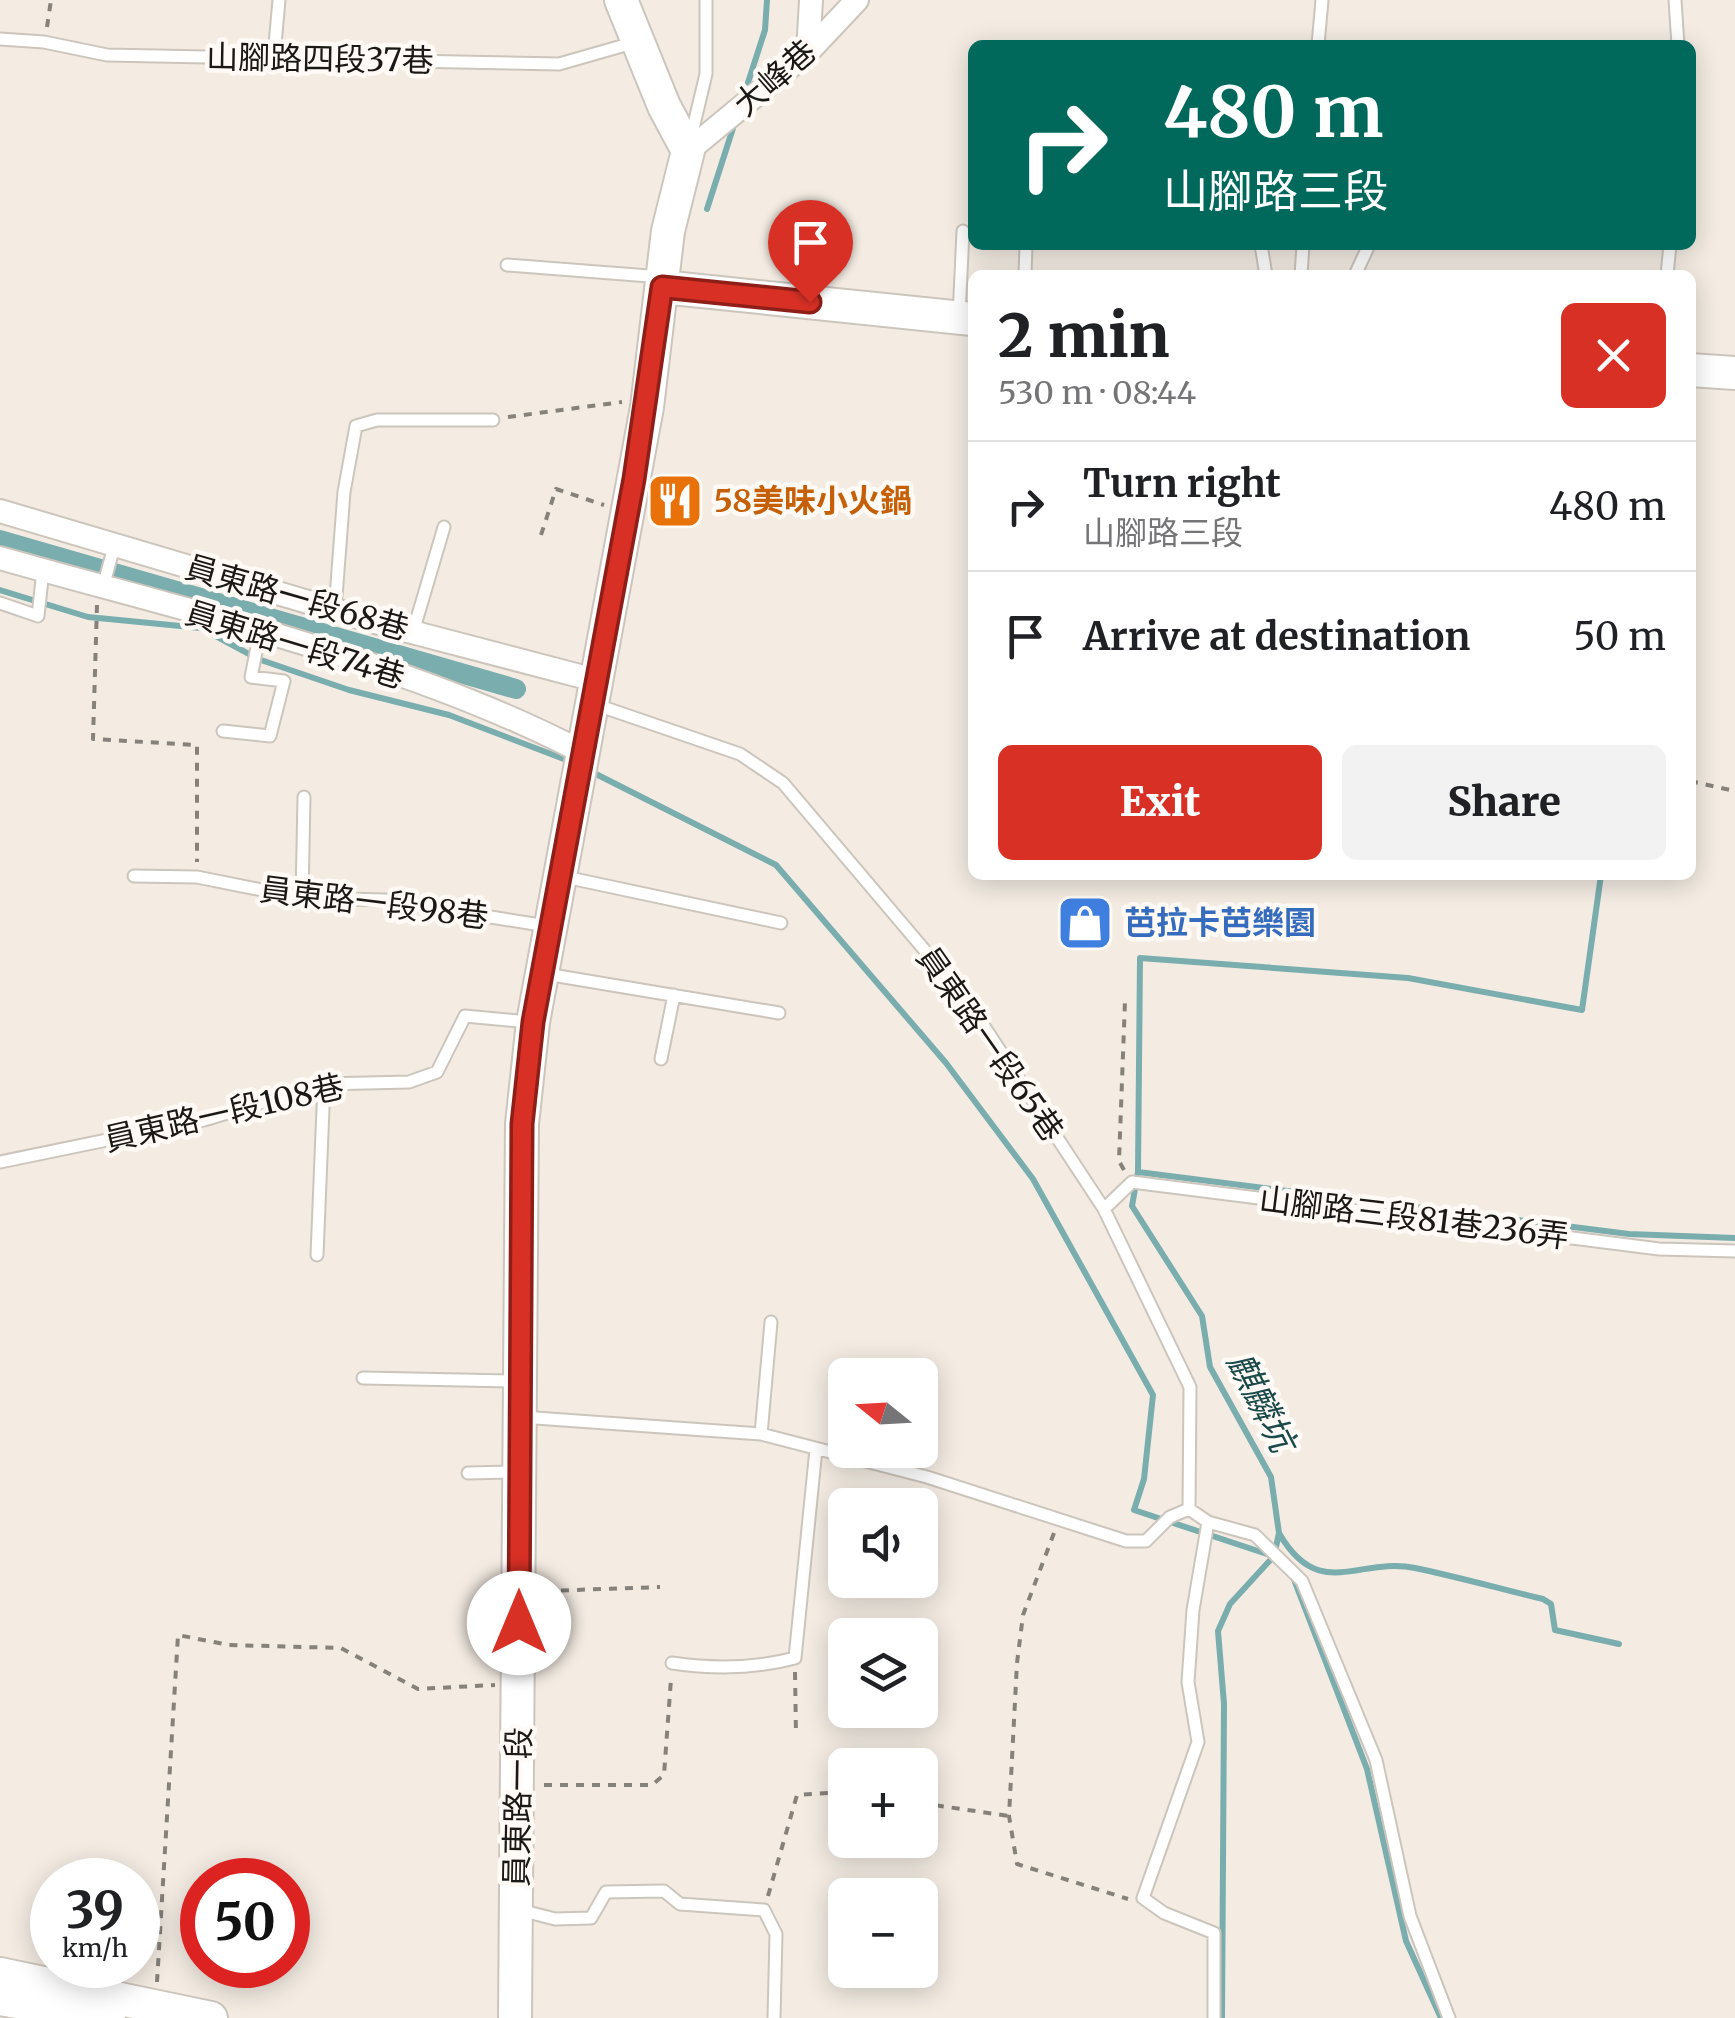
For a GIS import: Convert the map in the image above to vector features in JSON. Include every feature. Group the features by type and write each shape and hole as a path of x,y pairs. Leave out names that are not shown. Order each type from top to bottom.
{"main road":[{"path":"621,0 688,151"},
{"name":"員東路一段","path":"515,2018 522,1124 533,1022 646,407 668,230 688,151"},
{"path":"662,287 966,318"},
{"path":"1696,370 1735,373"},
{"path":"0,1974 211,2018"},
{"path":"0,1999 109,2018"}],"street":[{"path":"808,52 811,0"},
{"name":"大峰巷","path":"688,151 808,52 858,0"},
{"name":"員東路一段68巷","path":"0,511 414,632 594,692"},
{"name":"員東路一段74巷","path":"0,558 260,632 503,711 582,752"}],"lane":[{"path":"274,56 279,0"},
{"path":"688,151 706,74 706,0"},
{"path":"1318,40 1322,0"},
{"path":"1675,0 1678,40"},
{"name":"山腳路四段37巷","path":"0,38 107,55 559,64 639,42"},
{"path":"963,232 966,318"},
{"path":"507,265 650,276 662,287"},
{"path":"335,610 344,492 356,426 376,420 493,420"},
{"path":"414,632 444,527"},
{"path":"103,587 116,543"},
{"path":"0,603 38,616 44,570"},
{"path":"223,731 270,736 284,681 251,677 260,632"},
{"name":"員東路一段65巷","path":"594,692 740,754 783,783 966,998 1104,1209 1190,1387 1189,1508"},
{"path":"302,898 304,797"},
{"name":"員東路一段98巷","path":"134,876 198,877 302,898 384,900 551,927"},
{"path":"561,876 781,923"},
{"path":"543,973 779,1013"},
{"path":"661,1060 674,996"},
{"name":"員東路一段108巷","path":"0,1162 204,1120 324,1084 409,1082 438,1072 465,1016 533,1022"},
{"path":"316,1255 324,1084"},
{"path":"1104,1209 1132,1182"},
{"name":"山腳路三段81巷236弄","path":"1132,1182 1659,1250 1735,1251"},
{"path":"761,1434 772,1322"},
{"path":"363,1378 520,1381"},
{"path":"520,1416 629,1421 761,1434 926,1477 1126,1541 1146,1541 1170,1517 1189,1508 1208,1522 1255,1535 1302,1581 1376,1760 1410,1916 1450,2018"},
{"path":"672,1663 700,1667 766,1666 795,1658 816,1448"},
{"path":"468,1473 519,1472"},
{"path":"1208,1522 1193,1610 1188,1682 1198,1742 1143,1898 1164,1913 1214,1933 1214,2018"},
{"path":"516,1910 556,1919 591,1918 606,1892 638,1889 664,1891 680,1904 764,1910 776,1934 774,2018"}],"path":[{"path":"44,42 51,0"},
{"path":"493,420 622,402 646,407"},
{"path":"541,535 556,489 628,512"},
{"path":"103,587 97,605 93,739 197,746 198,877"},
{"path":"1696,782 1735,792"},
{"path":"1124,1002 1119,1162 1132,1182"},
{"path":"1058,1522 1022,1615 1009,1816 1017,1864 1119,1900 1143,1898"},
{"path":"519,1592 660,1587"},
{"path":"156,2004 178,1635 229,1645 341,1648 418,1689 519,1684"},
{"path":"795,1658 796,1736"},
{"path":"519,1785 652,1785 664,1774 672,1663"},
{"path":"764,1910 797,1795 828,1793"},
{"path":"938,1806 1009,1816"}],"waterway":[{"path":"744,95 765,30 767,0"},
{"path":"707,209 735,122"},
{"path":"0,540 516,689"},
{"path":"0,590 88,617 201,628 258,659 349,690 449,715 569,761"},
{"path":"590,771 776,865 946,1063 1033,1179 1153,1395 1144,1479 1134,1510 1270,1555"},
{"path":"1138,1172 1140,958 1408,978 1582,1010 1600,880"},
{"name":"麒麟坑","path":"1222,2018 1224,1704 1218,1631 1230,1604 1274,1556 1279,1533 1271,1477 1210,1367 1202,1316 1132,1206 1138,1172 1629,1234 1735,1238"},
{"path":"1279,1533 1294,1554 1325,1572 1395,1566 1463,1579 1543,1599 1551,1604 1555,1630 1619,1644"},
{"path":"1293,1577 1367,1769 1406,1941 1441,2018"}],"place":[{"name":"58美味小火鍋","path":"675,501"},
{"name":"芭拉卡芭樂園","path":"1085,923"}],"route":[{"path":"519,1623 522,1124 533,1022 634,479 662,287 810,302"}]}
